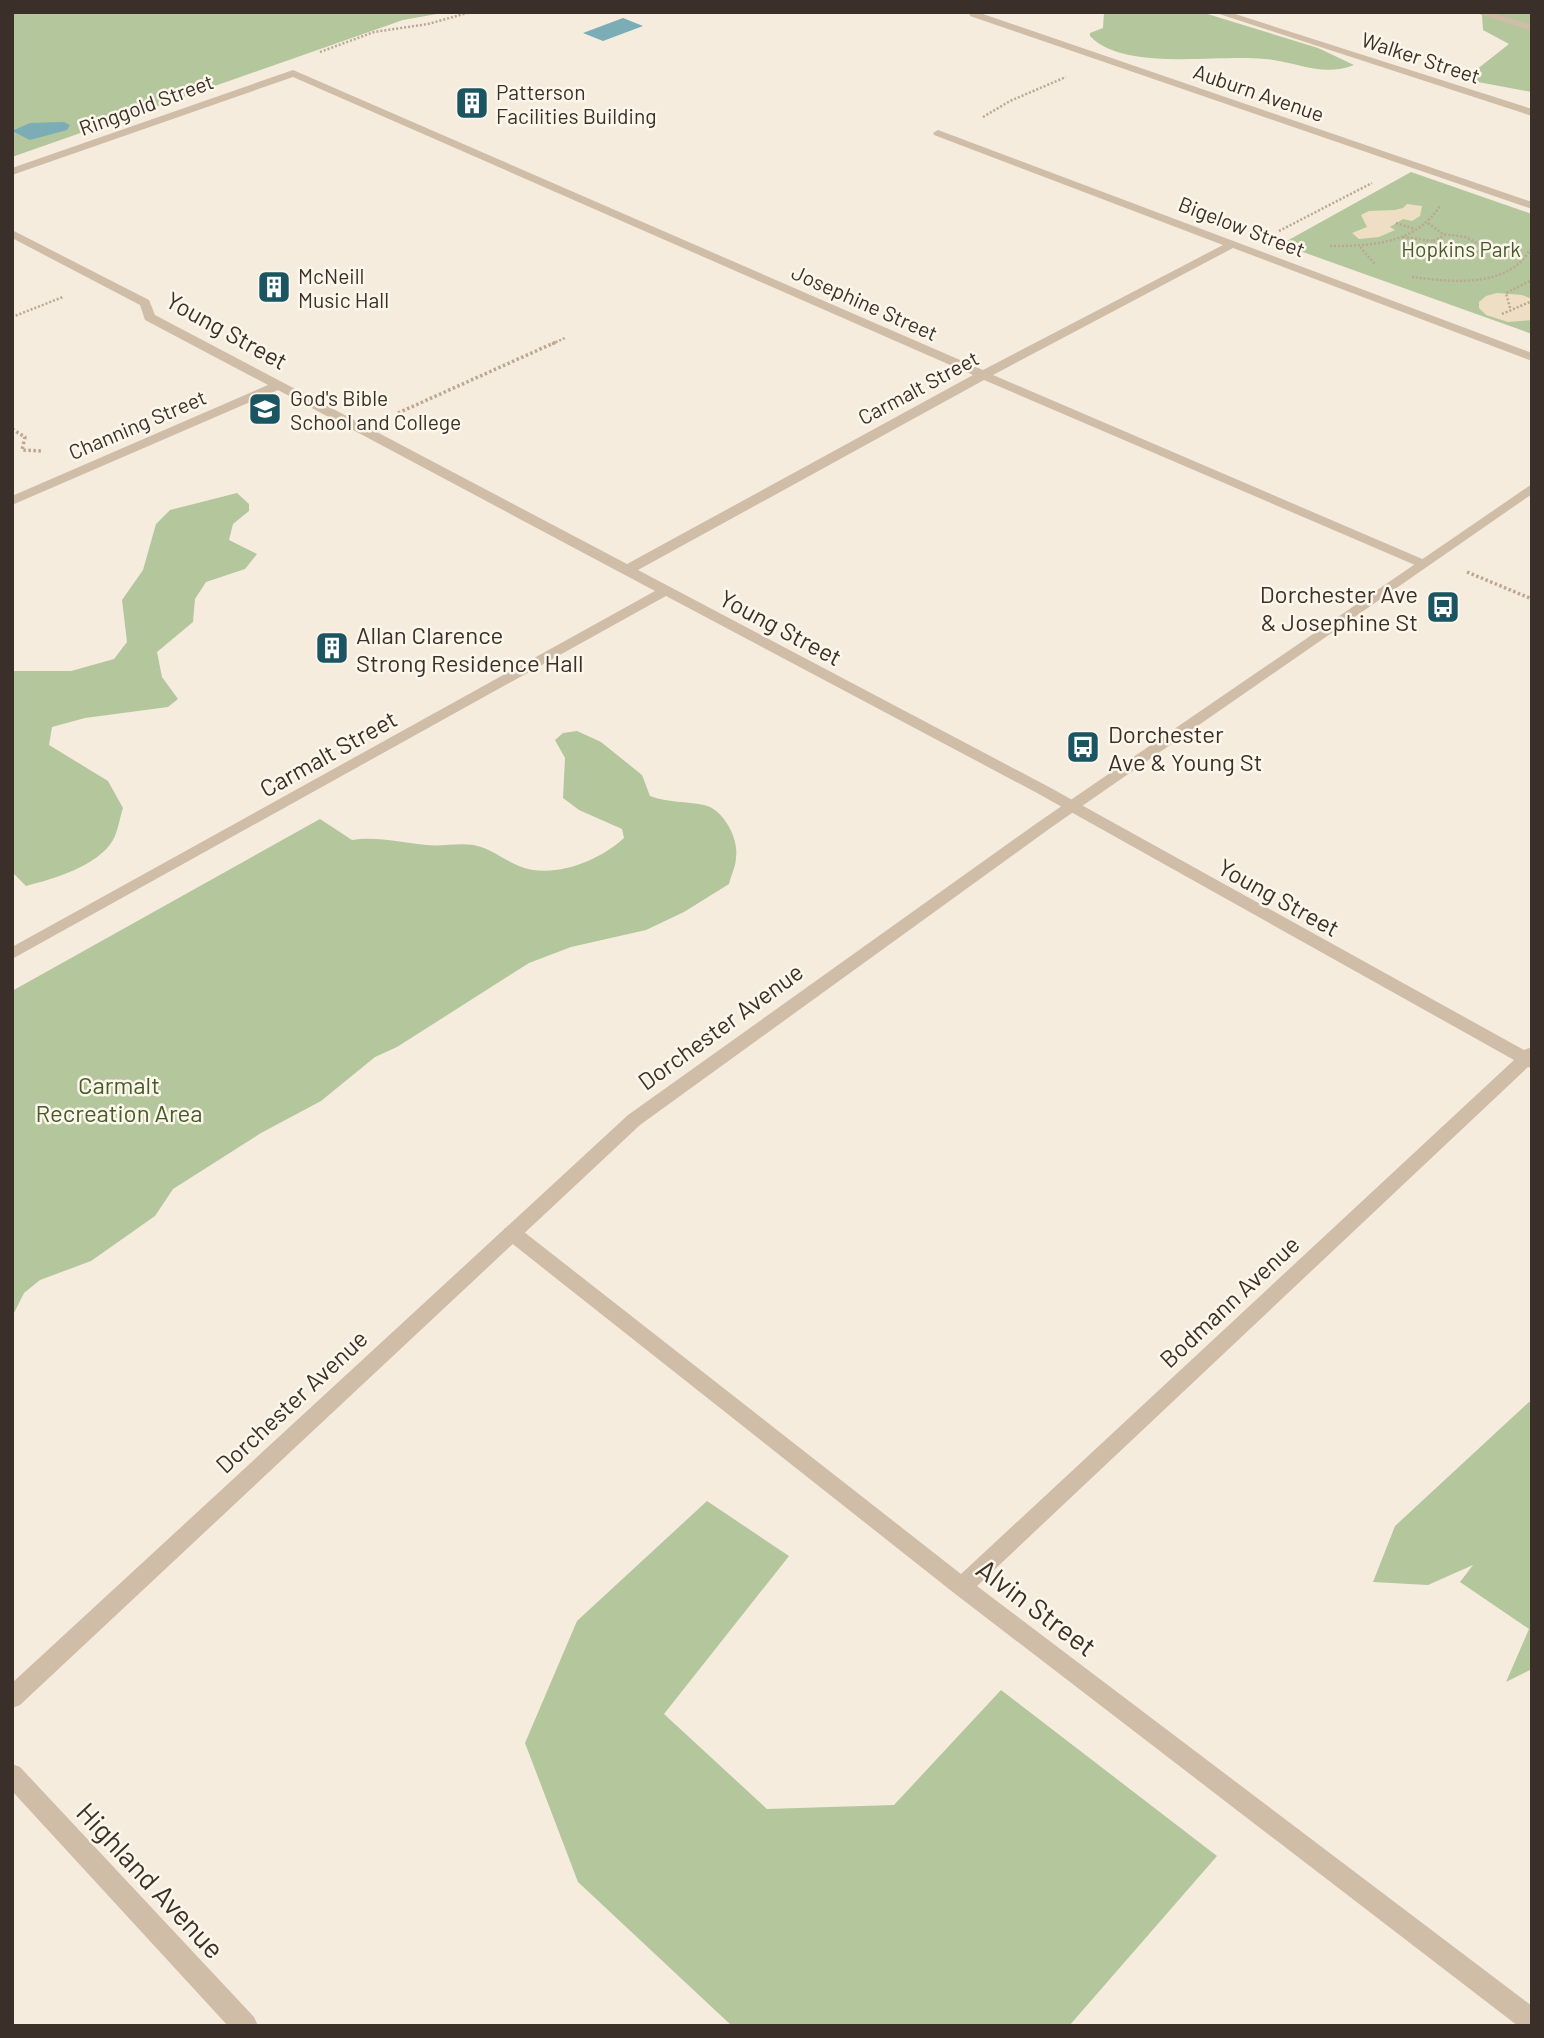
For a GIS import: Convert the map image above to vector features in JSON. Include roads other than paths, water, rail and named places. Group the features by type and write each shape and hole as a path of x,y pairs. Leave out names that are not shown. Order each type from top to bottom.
{"street":[{"name":"Walker Street","path":"1218,12 1532,113"},
{"path":"1478,12 1532,28"},
{"name":"Auburn Avenue","path":"973,14 1532,206"},
{"name":"Ringgold Street","path":"12,172 293,72"},
{"name":"Josephine Street","path":"293,72 983,376 1422,564"},
{"name":"Bigelow Street","path":"938,133 1532,358"},
{"name":"Young Street","path":"12,233 145,303 149,317 1072,807 1530,1058"},
{"name":"Carmalt Street","path":"625,571 983,376 1233,244"},
{"name":"Channing Street","path":"12,501 279,385"},
{"name":"Dorchester Avenue","path":"12,1698 634,1120 1072,807 1532,488"},
{"name":"Carmalt Street","path":"12,954 665,591"},
{"name":"Bodmann Avenue","path":"962,1587 1530,1058"},
{"name":"Alvin Street","path":"512,1233 962,1587 1532,2021"},
{"name":"Highland Avenue","path":"12,1774 245,2026"}],"water":[{"path":"623,18 643,26 603,41 583,33"},
{"path":"64,122 70,125 67,130 30,140 12,131 30,123"}],"place":[{"name":"Patterson Facilities Building","path":"472,103"},
{"name":"McNeill Music Hall","path":"274,287"},
{"name":"God's Bible School and College","path":"265,409"},
{"name":"Dorchester Ave & Josephine St","path":"1443,607"},
{"name":"Allan Clarence Strong Residence Hall","path":"332,648"},
{"name":"Dorchester Ave & Young St","path":"1083,747"}],"park label":[{"name":"Hopkins Park","path":"1461,248"},
{"name":"Carmalt Recreation Area","path":"119,1098"}]}
